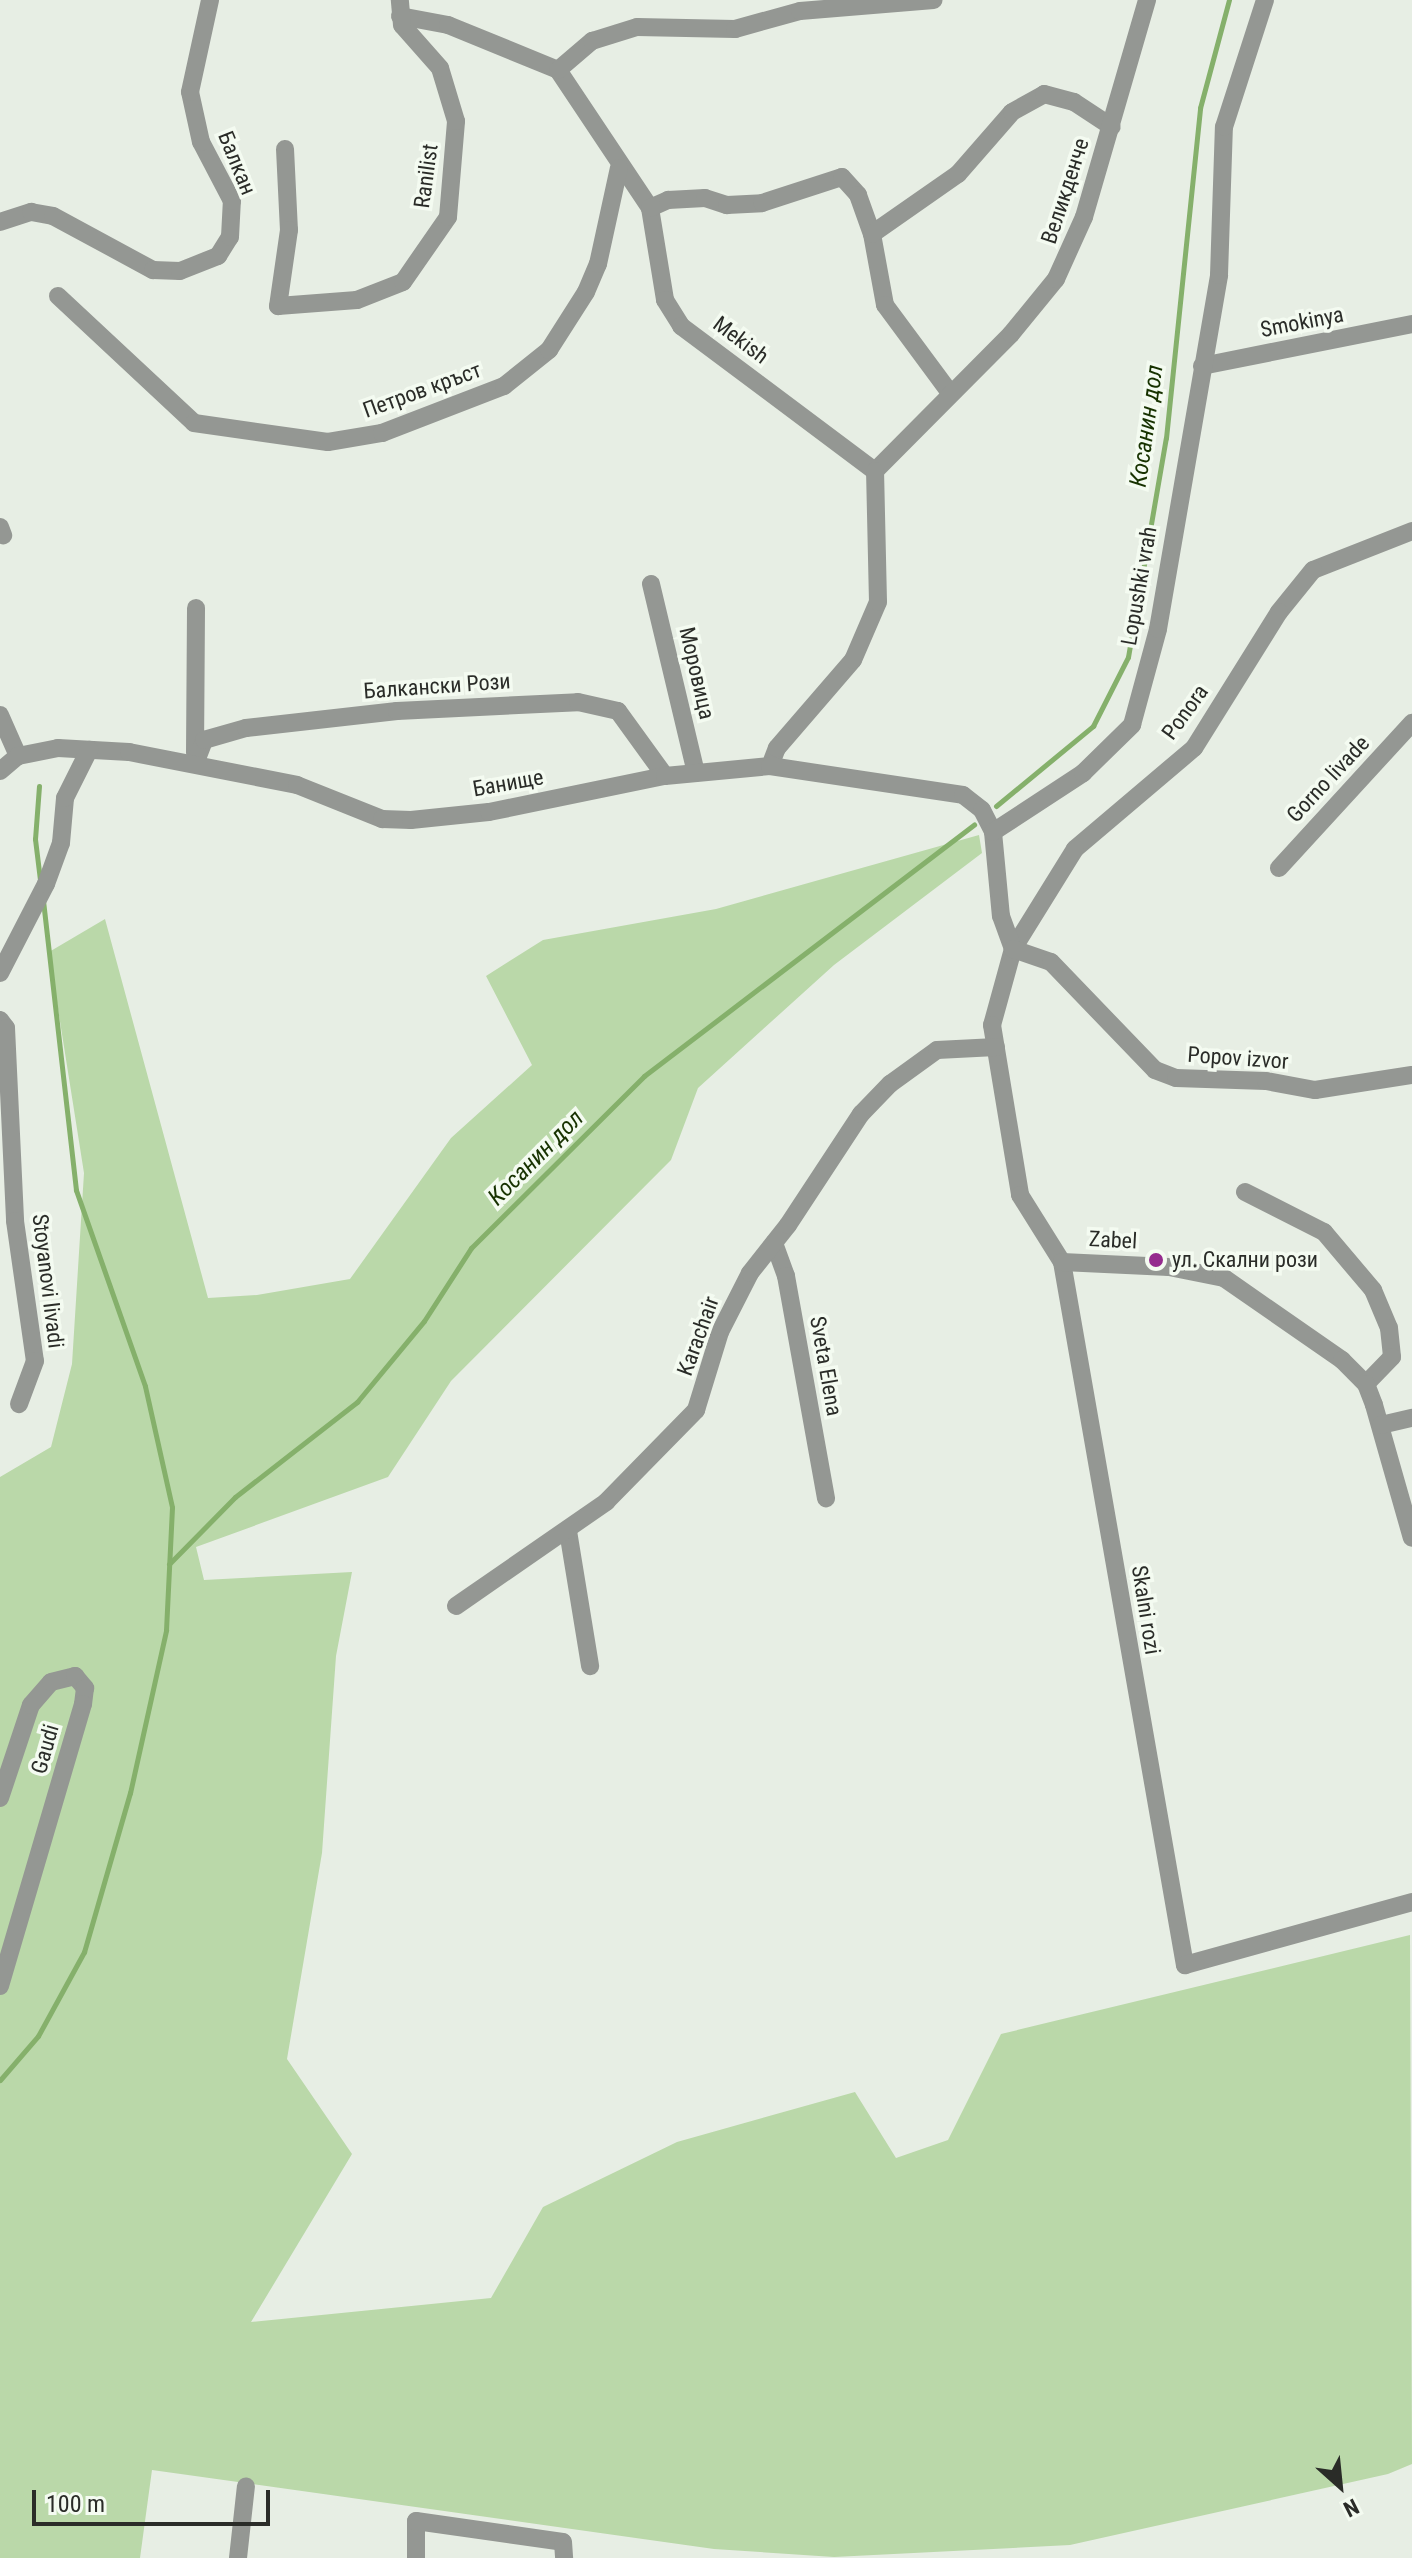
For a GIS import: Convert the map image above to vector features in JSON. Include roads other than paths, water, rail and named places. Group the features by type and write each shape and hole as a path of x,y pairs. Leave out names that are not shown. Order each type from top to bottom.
{"street":[{"name":"Балкан","path":"0,222 31,212 53,216 153,270 180,271 206,264 226,247 232,201 201,142 190,92 210,0"},
{"path":"400,8 471,33 558,70 592,41 614,31 735,29 800,11 875,1 934,0"},
{"name":"Великденче","path":"875,471 1011,334 1056,279 1074,249 1147,0"},
{"name":"Lopushki vrah","path":"993,832 1083,773 1132,725 1158,629 1219,275 1220,154 1265,0"},
{"name":"Ranilist","path":"285,149 289,230 278,306 357,300 392,291 422,261 448,217 456,150 452,106 440,68 406,34 400,8"},
{"name":"Mekish","path":"558,70 619,168 650,208 665,300 681,326 875,471"},
{"path":"872,234 958,174 1012,112 1044,94 1074,102 1112,127"},
{"name":"Петров кръст","path":"58,296 194,423 328,442 369,436 504,386 549,350 586,292 598,264 619,168"},
{"path":"650,208 668,200 705,198 727,205 762,203 842,177 858,195 872,234 885,305 950,393"},
{"name":"Smokinya","path":"1202,366 1412,324"},
{"path":"770,766 777,748 853,660 878,602 875,471"},
{"name":"Ponora","path":"1013,949 1075,849 1194,748 1279,612 1313,570 1412,531"},
{"name":"Моровица","path":"651,584 696,773"},
{"path":"195,764 196,608"},
{"name":"Балкански Рози","path":"195,764 204,740 246,728 397,711 578,702 618,711 665,776"},
{"path":"0,715 18,756 0,771"},
{"name":"Gorno livade","path":"1279,868 1412,723"},
{"name":"Банище","path":"18,756 58,748 195,764 297,785 382,819 411,820 489,812 665,776 770,766 963,795 982,810 993,832"},
{"path":"0,973 46,884 61,843 65,798 89,750"},
{"path":"993,832 1001,916 1013,949"},
{"name":"Zabel","path":"1013,949 994,1002 996,1047 1020,1195 1062,1262 1169,1267 1224,1278 1342,1360 1366,1384 1381,1425 1389,1468 1412,1538"},
{"name":"Popov izvor","path":"1013,949 1051,962 1155,1070 1176,1078 1266,1081 1315,1090 1412,1075"},
{"name":"Stoyanovi livadi","path":"0,1020 6,1028 15,1221 35,1361 19,1404"},
{"name":"Karachair","path":"456,1606 606,1502 696,1410 720,1332 750,1273 774,1243 861,1114 890,1084 937,1050 996,1047"},
{"path":"1245,1192 1324,1232 1373,1290 1389,1328 1392,1357 1366,1384"},
{"name":"Sveta Elena","path":"774,1243 786,1276 826,1498"},
{"name":"Skalni rozi","path":"1062,1262 1185,1965 1412,1902"},
{"path":"1381,1425 1412,1418"},
{"path":"568,1531 590,1666"},
{"name":"Gaudi","path":"0,1798 31,1705 51,1682 75,1676 85,1688 83,1704 0,1986"},
{"path":"238,2558 246,2486"},
{"path":"416,2558 416,2521 563,2550"}],"waterway":[{"name":"Косанин дол","path":"996,806 1093,726 1128,657 1166,438 1200,108 1229,0"},
{"path":"39,786 35,839 40,880"},
{"name":"Косанин дол","path":"169,1564 235,1497 357,1402 424,1321 471,1248 644,1076 974,825"},
{"path":"0,2080 38,2036 84,1952 130,1793 166,1630 172,1507 145,1386 76,1190 43,902"}],"place":[{"name":"ул. Скални рози","path":"1156,1260"}]}
